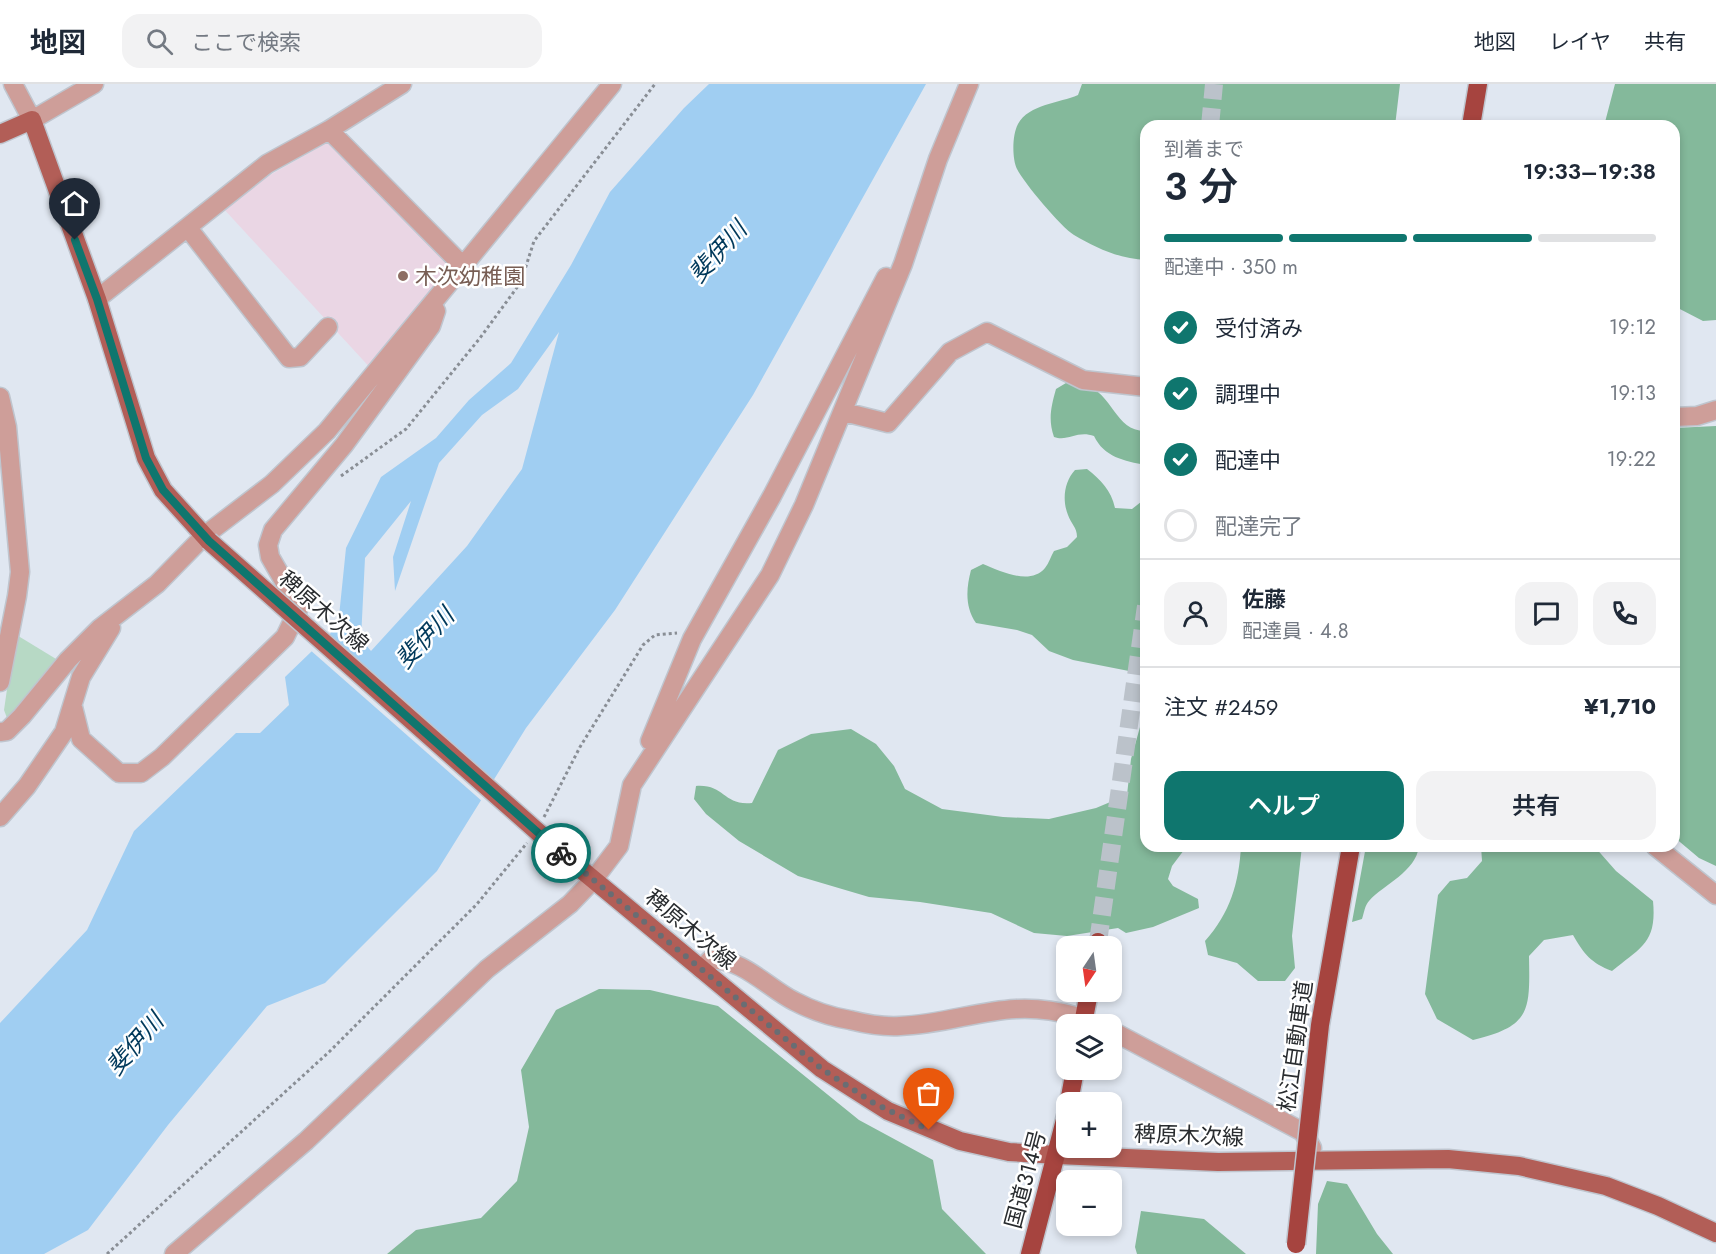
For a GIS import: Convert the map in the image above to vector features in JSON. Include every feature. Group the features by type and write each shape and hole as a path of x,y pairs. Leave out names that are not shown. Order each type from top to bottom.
{"highway":[{"path":"1473,120 1478,84"},
{"name":"松江自動車道","path":"1296,1249 1320,1025 1350,852"},
{"name":"国道314号","path":"1030,1254 1056,1158"}],"main road":[{"path":"0,134 32,120"},
{"name":"稗原木次線","path":"32,120 97,299 146,458 163,490 206,538 565,856 822,1069 888,1111 960,1141 1009,1152 1056,1155"},
{"name":"稗原木次線","path":"1122,1158 1218,1162 1448,1159 1519,1166 1606,1186 1658,1206 1716,1233"}],"street":[{"path":"13,84 32,120 94,84"},
{"path":"97,299 267,164 329,130 402,84"},
{"path":"0,732 8,731 68,660 100,628 157,584 206,538 272,484 327,431 612,84"},
{"path":"174,1254 306,1141 487,969 570,904 594,879 619,846 628,795 649,758 770,575 804,505 903,264 938,159 969,84"},
{"path":"329,130 463,266"},
{"path":"188,228 289,357 300,357 328,327"},
{"path":"649,758 647,747 692,639 772,496 891,268 903,264"},
{"path":"73,707 81,739 91,750 119,773 141,774 162,757 285,637 298,610 297,604 270,557 269,539 291,505 344,445 431,326 436,311 432,305"},
{"path":"844,412 888,423 950,352 987,332 1083,380 1140,386"},
{"path":"0,397 7,427 20,572 0,682"},
{"path":"1680,417 1697,417 1716,410"},
{"path":"0,817 44,763 64,732 81,677 122,611"},
{"path":"1663,852 1716,894"},
{"path":"701,969 710,960 726,961 739,966 796,1002 848,1020 876,1025 922,1024 1032,1007 1057,1014"},
{"path":"1122,1036 1303,1132 1311,1142 1314,1159"}],"path":[{"path":"336,480 406,429 480,338 521,282 534,241 655,84"},
{"path":"541,822 580,747 643,645 655,635 669,632 692,639"},
{"path":"107,1254 329,1052 477,904 528,841"}],"shaded area":[{"path":"330,141 451,263 453,270 374,372 222,207 263,179"}],"green space":[{"path":"1082,84 1400,84 1396,120 1140,120 1140,259 1108,252 1074,235 1043,204 1015,165 1013,147 1015,134 1023,117 1037,108 1078,95"},
{"path":"1615,84 1716,84 1716,320 1703,321 1680,309 1680,120 1606,120"},
{"path":"1066,383 1083,384 1102,396 1120,419 1140,430 1140,464 1123,460 1109,453 1103,449 1094,436 1083,434 1064,438 1054,437 1051,413 1056,389"},
{"path":"1716,426 1716,866 1699,858 1680,842 1680,428"},
{"path":"1087,469 1097,477 1111,496 1115,508 1132,509 1140,503 1140,675 1073,660 1049,651 1032,635 976,623 970,611 967,591 971,570 983,564 1015,575 1031,576 1045,568 1054,551 1067,547 1077,537 1066,509 1065,497 1068,480 1075,470"},
{"path":"15,634 61,662 11,719 7,718 4,710"},
{"path":"1140,727 1140,852 1182,852 1172,866 1168,879 1173,886 1198,899 1199,908 1153,927 1126,933 1118,928 1067,936 1034,933 991,913 869,897 798,876 739,841 706,814 694,799 696,786 706,786 735,801 752,803 778,750 811,734 851,729 876,744 894,766 905,789 942,809 1003,817 1049,819 1096,808 1127,795 1131,759"},
{"path":"1240,852 1301,852 1292,936 1295,968 1285,981 1258,981 1237,963 1208,955 1205,941 1227,908 1238,873"},
{"path":"1365,852 1418,852 1406,870 1369,901 1362,919 1352,922"},
{"path":"1481,852 1599,852 1616,871 1653,901 1654,915 1649,935 1639,949 1612,971 1589,957 1573,935 1544,940 1529,956 1529,990 1523,1013 1506,1029 1473,1040 1437,1019 1425,994 1438,895 1450,881 1467,878 1482,861"},
{"path":"599,989 650,990 718,1006 859,1120 933,1160 942,1209 986,1254 387,1254 416,1230 481,1218 517,1181 529,1127 521,1070 556,1010"},
{"path":"1327,1181 1347,1184 1377,1234 1393,1254 1316,1254 1318,1204"},
{"path":"1141,1211 1204,1219 1246,1254 1137,1254 1135,1247"}],"water":[{"name":"斐伊川","path":"709,84 926,84 753,395 615,610 526,728 437,871 325,983 267,1006 168,1125 88,1230 44,1254 0,1254 0,1023 87,930 134,831 236,733 260,733 289,705 285,677 338,626 346,548 381,477 436,438 469,400 511,363 571,265 610,192 684,108","holes":["559,332 522,469 467,546 371,651 361,639 365,558 411,501 393,557 395,591 439,463 482,415 518,389"]}],"pier":[{"path":"327,632 496,782 483,802 309,649"}],"tunnel":[{"path":"1211,120 1214,84"},
{"path":"1099,936 1140,648"}],"way so far":[{"path":"561,853 822,1069 856,1093 929,1130"}],"place":[{"name":"木次幼稚園","path":"403,276"}],"route":[{"path":"75,240 97,299 146,458 174,506 209,541 561,853"}]}
